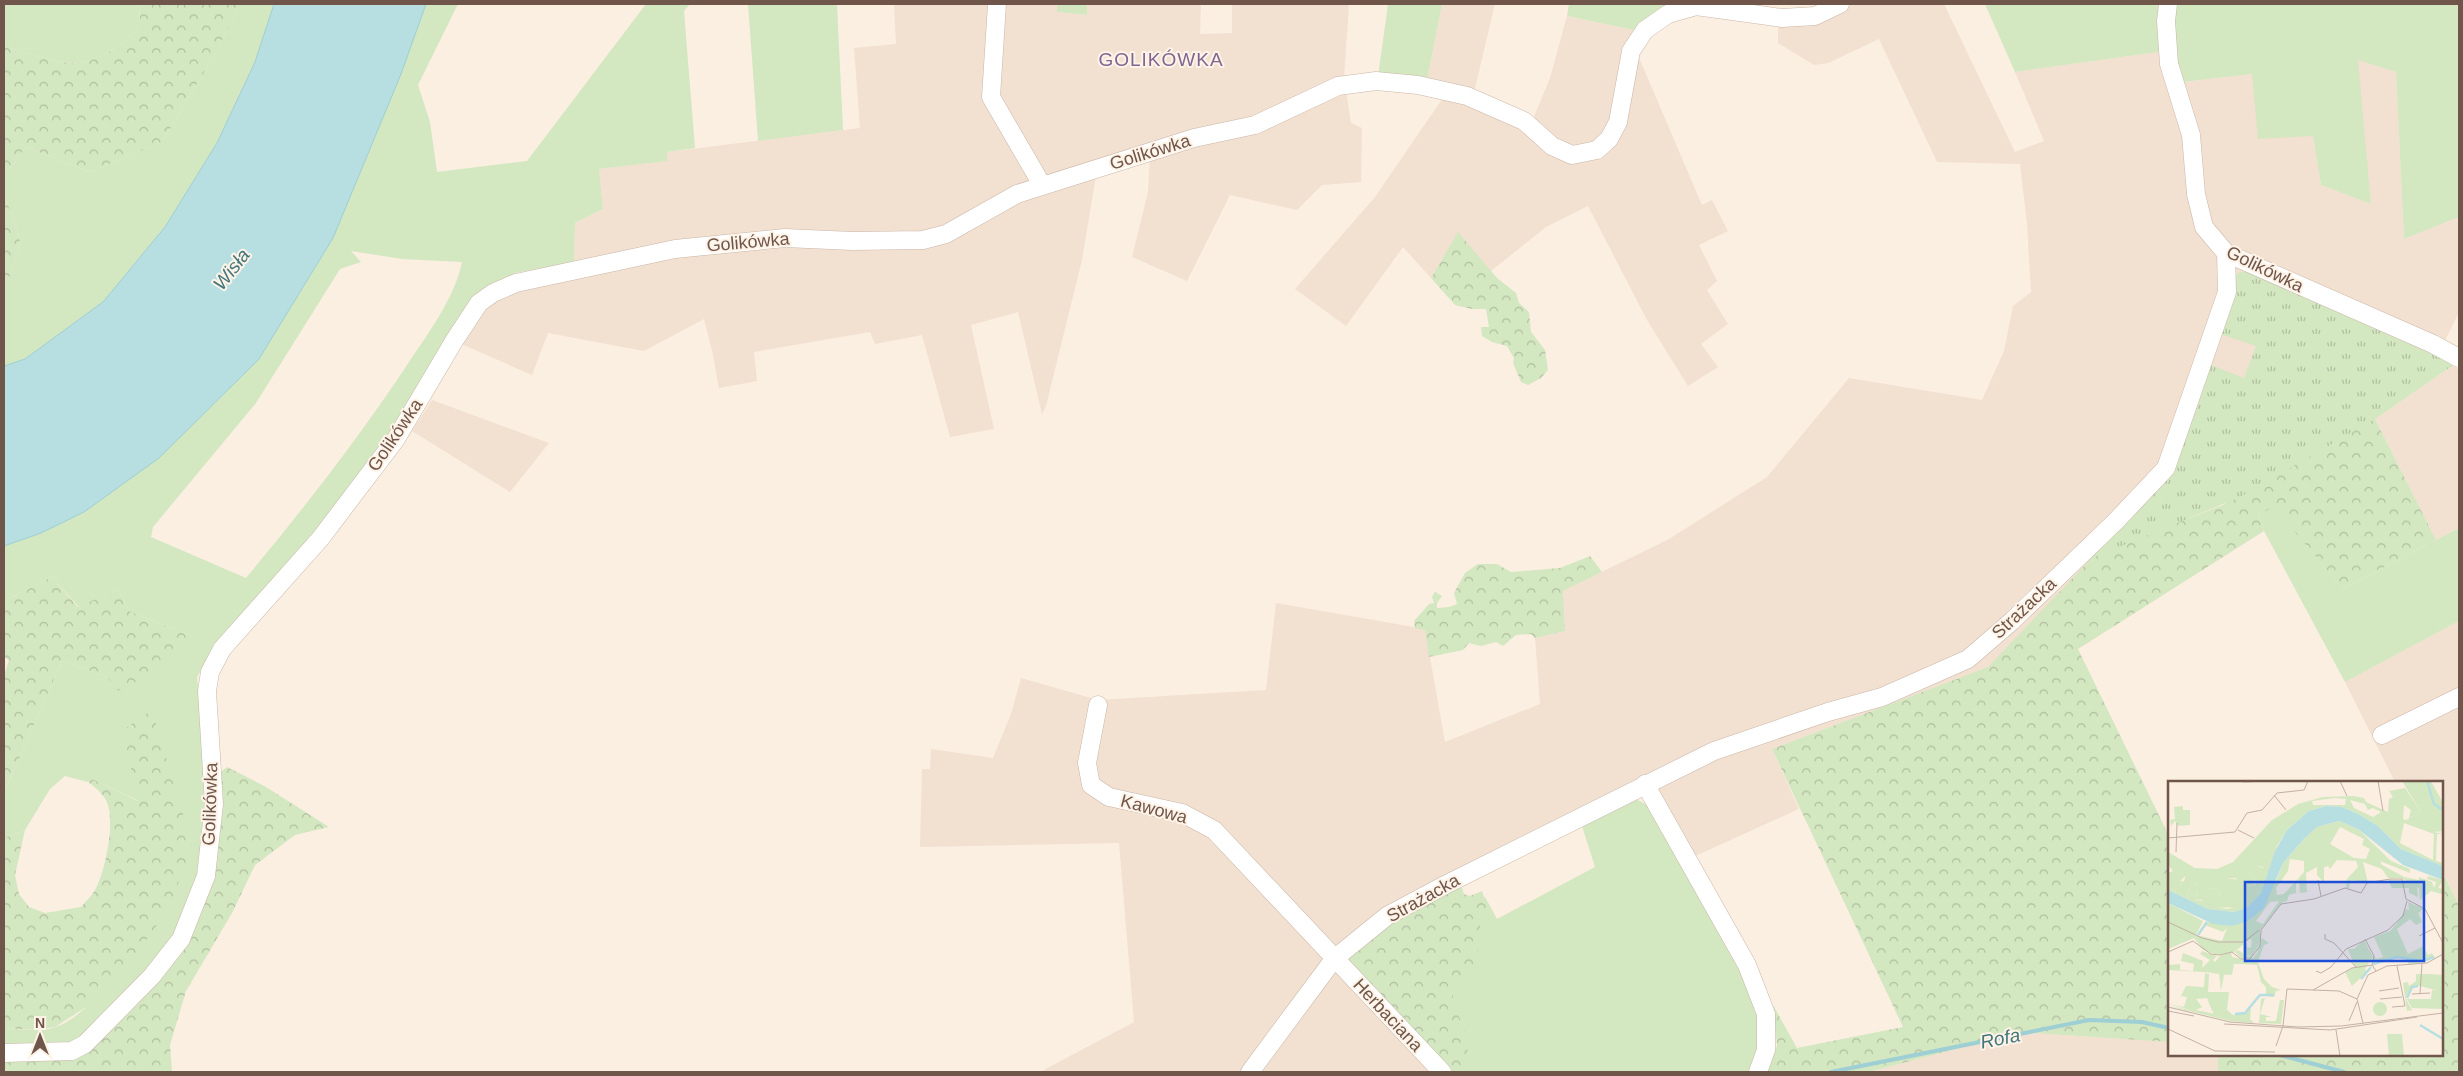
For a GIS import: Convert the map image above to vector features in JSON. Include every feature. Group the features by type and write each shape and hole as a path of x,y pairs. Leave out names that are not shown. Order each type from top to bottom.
{"street":[{"path":"998,4 991,97 1042,185"},
{"name":"Golikówka","path":"4,1053 72,1052 85,1044 152,976 181,939 206,876 214,804 207,691 212,666 222,649 320,539 396,439 454,341 480,303 493,292 516,283 675,249 785,238 853,241 923,240 946,234 1017,194 1042,185 1194,138 1255,125 1338,86 1376,81 1418,85 1467,96 1524,121 1552,146 1572,155 1596,150 1609,140 1618,122 1631,51 1645,30 1668,14 1696,6 1782,18 1815,16 1840,4"},
{"name":"Golikówka","path":"2168,4 2166,21 2169,64 2191,135 2196,194 2204,227 2226,253 2433,344 2459,358"},
{"name":"Strażacka","path":"1250,1072 1334,958 1386,916 1645,784 1714,751 1828,712 1882,697 1968,659 2012,622 2116,522 2166,468 2227,292 2226,253"},
{"path":"2382,735 2459,697"},
{"name":"Kawowa","path":"1098,705 1087,763 1092,785 1109,797 1182,813 1214,830 1334,958"},
{"path":"1645,784 1747,965 1766,1014 1766,1050 1758,1072"},
{"name":"Herbaciana","path":"1334,958 1442,1072"}],"shaded area":[{"path":"894,4 1057,4 1057,12 1086,15 1087,4 1201,4 1200,34 1232,33 1232,4 1349,4 1344,78 1351,123 1362,128 1361,182 1322,185 1297,210 1230,195 1187,281 1132,257 1148,192 1150,157 1096,176 1082,260 1046,406 1042,414 1018,312 971,325 994,429 950,437 922,335 875,344 870,332 754,352 757,381 719,388 704,319 644,351 548,333 532,375 459,343 483,306 574,262 575,223 603,209 599,169 667,161 667,152 860,128 854,48 896,44"},
{"path":"1442,4 1495,4 1474,92 1533,119 1550,78 1567,16 1634,30 1647,38 1637,53 1702,205 1712,200 1728,231 1699,245 1717,281 1707,290 1728,324 1701,344 1718,367 1688,386 1647,320 1588,206 1546,227 1491,271 1458,233 1431,278 1403,247 1346,326 1295,289 1375,197 1443,98 1427,80"},
{"path":"1827,4 1944,4 2015,152 2044,141 2015,72 2165,51 2184,82 2252,74 2313,136 2321,185 2371,204 2357,59 2396,72 2404,239 2459,217 2459,312 2438,355 2248,272 2256,346 2244,379 2209,364 2172,472 2053,601 1988,667 1772,749 1799,809 1691,858 1647,779 1382,915 1246,1072 1040,1072 1134,1022 1119,843 920,847 922,769 930,769 931,749 993,758 1011,714 1021,678 1098,700 1266,690 1276,603 1425,629 1445,742 1540,704 1535,638 1565,631 1563,591 1669,539 1767,477 1849,378 1982,400 2004,351 2013,306 2031,292 2027,224 2020,164 1937,162 1879,39 1828,63 1814,65 1778,43 1778,22"},
{"path":"2455,364 2459,372 2459,528 2436,540 2375,419"},
{"path":"432,400 549,443 510,492 412,431"},
{"path":"2459,621 2459,905 2443,872 2443,781 2394,781 2345,682"},
{"path":"1337,963 1431,1072 1255,1072"},
{"path":"2032,1033 2168,1042 2168,1056 2218,1056 2218,1072 1869,1072 1975,1044"}],"green space":[{"path":"4,4 139,4 140,25 121,44 97,58 79,63 64,62 42,58 4,46"},
{"path":"139,4 239,4 218,49 162,142 90,172 26,147 4,176 4,46 64,62 79,63 88,61 113,50 134,32 140,25"},
{"path":"239,4 274,4 255,62 217,143 165,227 103,302 25,359 4,366 4,284 8,281 21,244 4,192 4,176 26,147 90,172 162,142 218,49"},
{"path":"426,4 458,4 418,85 430,122 437,172 527,161 646,4 690,4 684,11 695,148 667,152 667,161 599,169 603,209 575,223 574,262 515,273 506,281 487,286 476,294 397,426 321,526 213,650 197,677 205,759 205,805 196,883 170,942 139,980 79,1040 65,1045 4,1046 4,1028 35,1030 53,1028 68,1021 84,1009 115,977 167,911 123,730 139,801 92,779 88,782 65,776 50,789 25,830 4,838 4,793 62,661 107,677 191,636 129,611 118,589 79,607 52,577 4,601 4,546 41,533 84,512 416,28","holes":["351,251 402,259 462,262 454,288 425,339 371,418 246,578 151,537 153,527 256,403 340,269 361,262"]},
{"path":"748,4 837,4 843,130 758,141"},
{"path":"1057,4 1087,4 1087,15 1057,12"},
{"path":"1388,4 1442,4 1427,80 1378,76"},
{"path":"1569,4 1684,4 1662,12 1634,30 1567,16"},
{"path":"1985,4 2163,4 2165,51 2015,72"},
{"path":"2174,4 2459,4 2459,217 2404,239 2396,72 2358,60 2371,204 2321,185 2313,136 2258,139 2252,74 2183,82 2173,46"},
{"path":"4,192 21,244 8,281 4,284"},
{"path":"1458,232 1497,278 1516,293 1519,303 1529,312 1531,332 1545,350 1548,370 1541,378 1528,385 1521,382 1513,363 1514,358 1507,346 1492,342 1482,336 1481,327 1489,327 1486,309 1472,309 1455,305 1431,278"},
{"path":"2248,272 2455,364 2375,419 2238,498 2092,558 2172,472 2209,364 2244,378 2256,346 2220,334 2235,279 2237,274"},
{"path":"2416,390 2375,419 2436,540 2343,589 2274,507 2258,515 2264,531 2078,649 2168,834 2168,1042 2032,1033 1975,1044 1869,1072 1767,1072 1777,1046 1773,1005 1797,1048 1903,1027 1772,749 1988,667 2110,539 2190,518 2223,505"},
{"path":"2274,506 2343,589 2459,528 2459,621 2345,682 2264,531 2258,515"},
{"path":"1590,556 1602,572 1563,591 1565,631 1535,638 1531,634 1516,635 1503,646 1496,642 1481,646 1469,643 1463,650 1429,657 1425,630 1415,628 1414,621 1429,604 1434,603 1432,597 1435,592 1442,596 1437,603 1437,608 1457,604 1454,593 1465,573 1478,564 1497,564 1511,572 1560,568"},
{"path":"52,577 78,607 118,589 129,611 191,636 141,679 118,691 107,677 62,661 4,793 4,676 9,660 4,657 4,601"},
{"path":"152,710 188,831 188,859 167,911 133,959 94,1002 55,1027 37,1030 4,1028 4,838 25,830 15,875 19,894 29,907 45,913 81,907 94,892 100,878 110,834 110,813 107,801 88,782 92,779 138,801 123,730"},
{"path":"227,767 266,787 329,827 295,835 255,865 232,913 186,991 170,1045 172,1072 4,1072 4,1061 85,1050 100,1041 164,971 186,942 221,772"},
{"path":"1634,798 1651,807 1735,957 1752,996 1761,1027 1757,1055 1751,1072 1431,1072 1463,906 1485,897 1497,919 1595,867 1582,826"},
{"path":"2445,877 2459,905 2459,1072 2218,1072 2218,1056 2443,1056 2443,878"},
{"path":"1459,887 1462,888 1464,894 1470,896 1482,891 1488,909 1488,915 1480,926 1481,941 1476,955 1475,967 1462,976 1452,993 1467,1037 1468,1058 1477,1072 1450,1072 1349,967 1346,956 1408,910"}],"water":[{"name":"Wisła","path":"274,4 426,4 401,74 333,238 259,359 159,458 84,512 41,533 4,546 4,366 25,359 103,302 165,227 217,143 255,62"}],"waterway":[{"name":"Rofa","path":"1831,1072 2089,1020 2142,1022 2168,1028"},
{"name":"Rofa","path":"2284,1056 2344,1072"}],"district":[{"name":"GOLIKÓWKA","path":"1161,59"}]}
